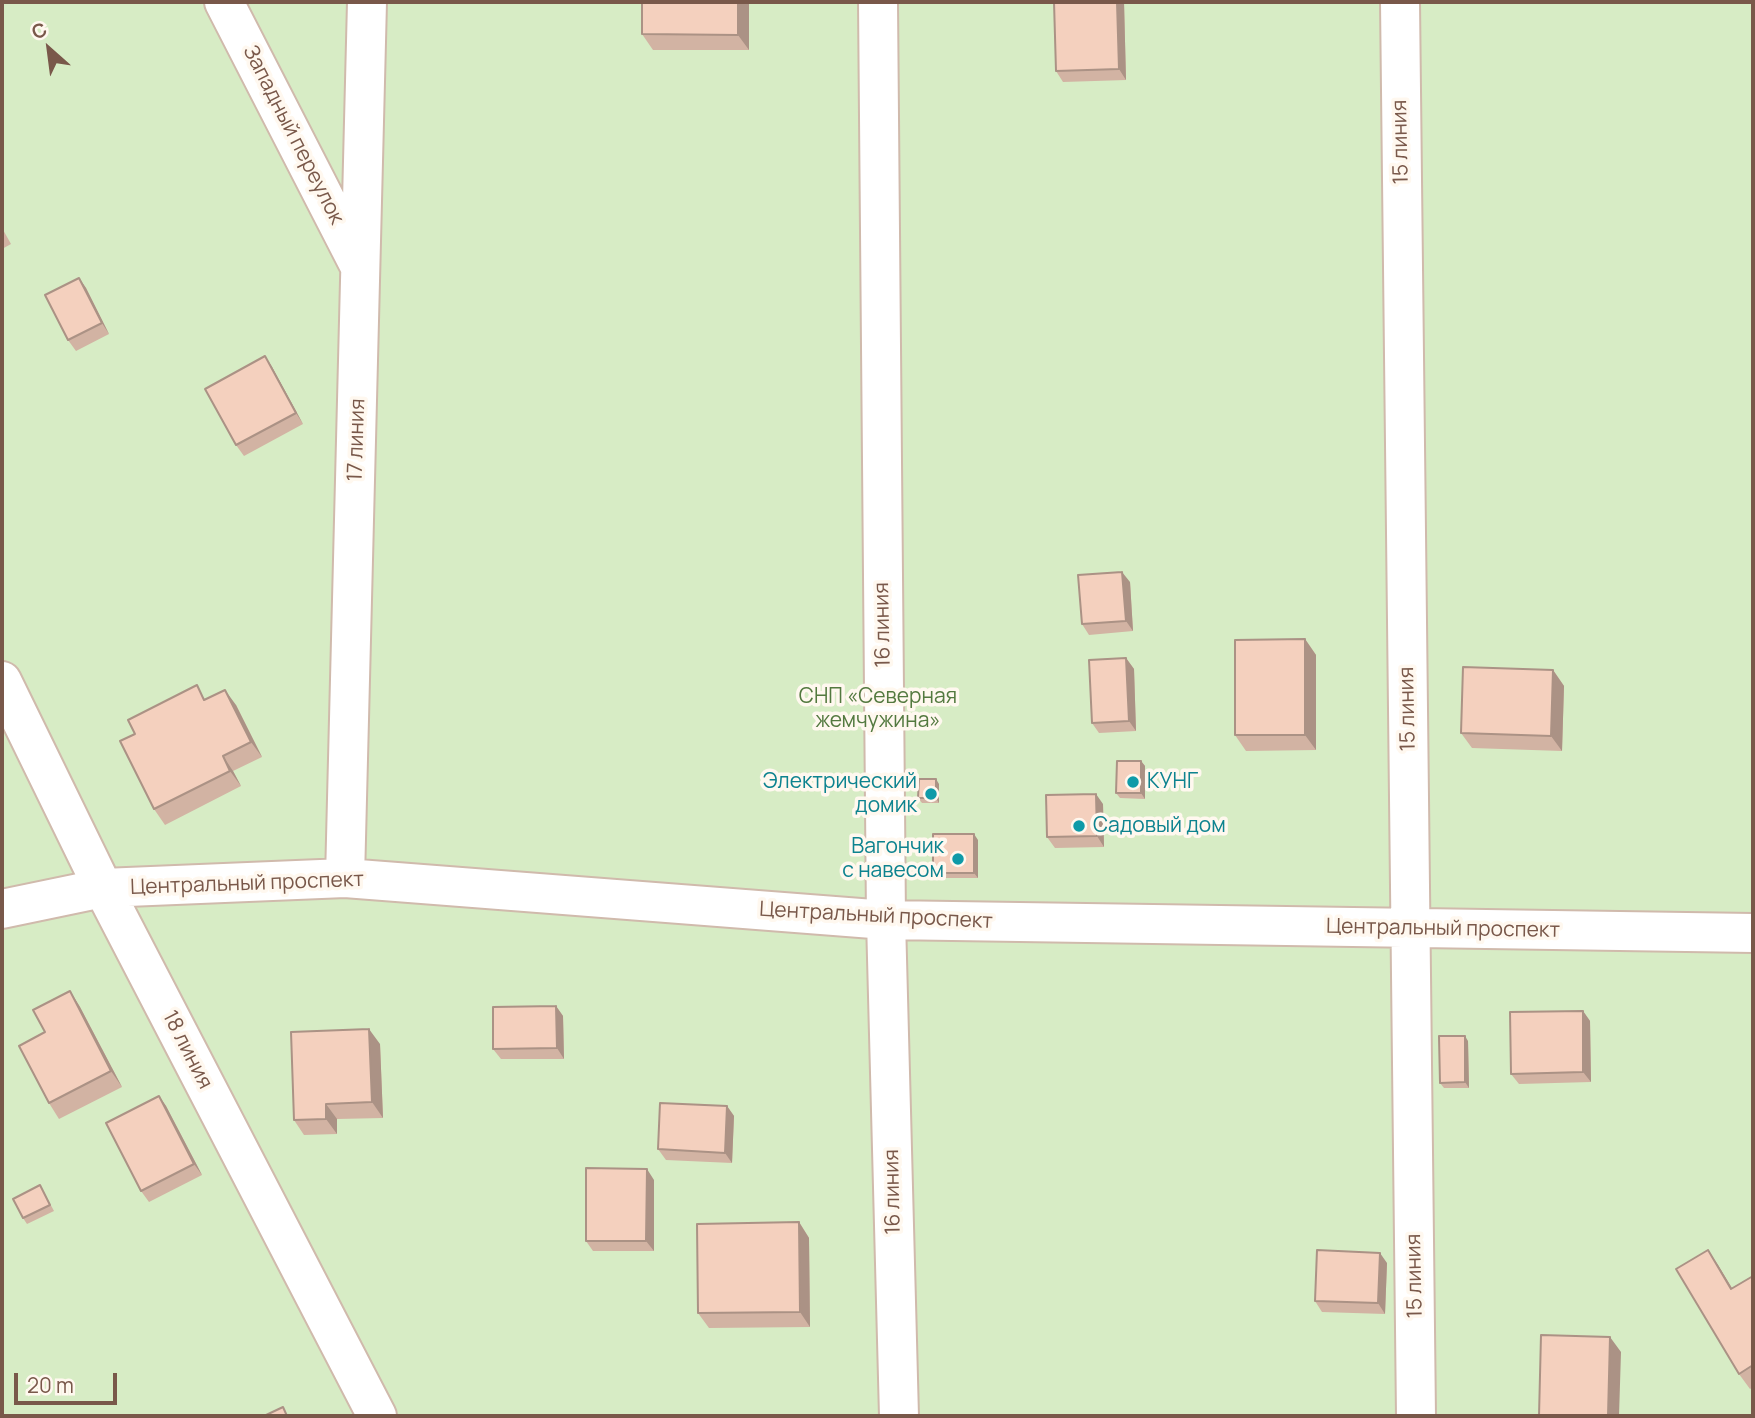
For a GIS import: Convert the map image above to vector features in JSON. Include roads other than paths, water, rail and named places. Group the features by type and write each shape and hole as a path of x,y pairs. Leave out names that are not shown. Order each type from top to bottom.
{"street":[{"name":"Западный переулок","path":"224,2 361,269"},
{"name":"17 линия","path":"345,878 367,2"},
{"name":"16 линия","path":"878,2 886,920 899,1416"},
{"name":"15 линия","path":"1400,2 1416,1416"},
{"name":"18 линия","path":"2,681 103,888 377,1416"},
{"name":"Центральный проспект","path":"2,909 103,888 345,878 886,920 1753,933"}],"place":[{"name":"КУНГ","path":"1133,782"},
{"name":"Электрический домик","path":"931,794"},
{"name":"Садовый дом","path":"1079,826"},
{"name":"Вагончик с навесом","path":"958,859"}],"park label":[{"name":"СНП «Северная жемчужина»","path":"878,709"}]}
